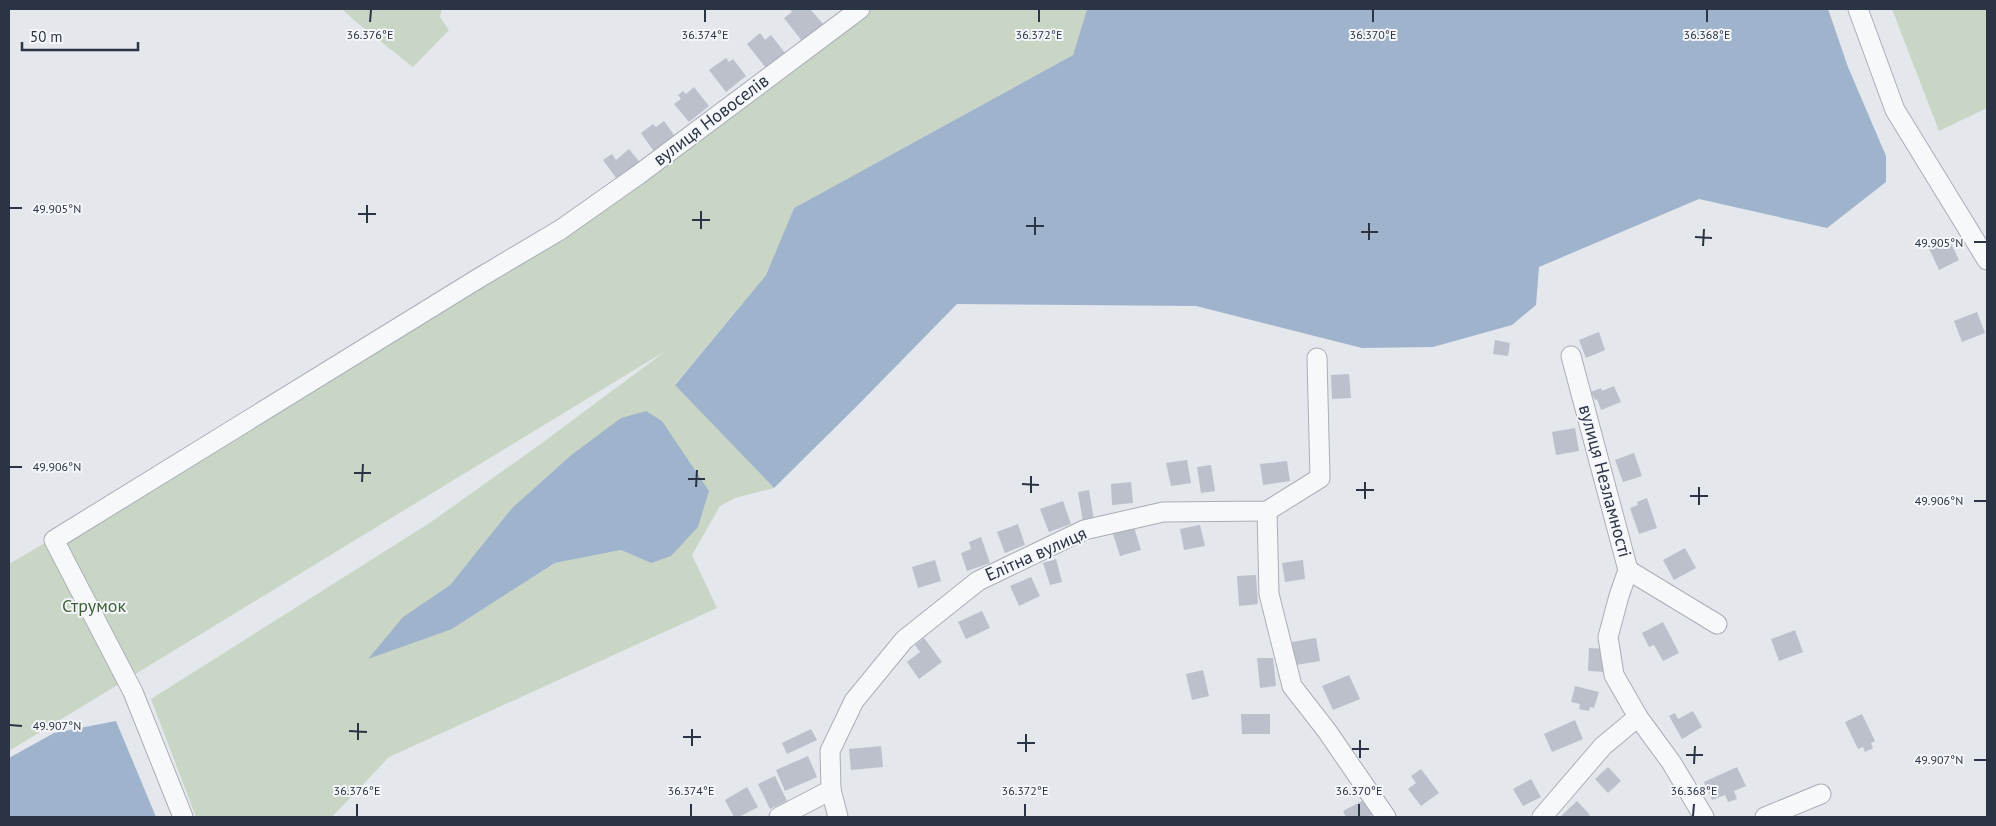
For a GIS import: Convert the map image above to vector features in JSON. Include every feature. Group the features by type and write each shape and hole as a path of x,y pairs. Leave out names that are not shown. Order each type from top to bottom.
{"street":[{"name":"вулиця Новоселів","path":"183,817 133,692 54,540 478,278 560,230 638,175 860,9"},
{"path":"1858,9 1896,110 1987,260"},
{"name":"вулиця Незламності","path":"1571,356 1628,570 1608,637 1614,674 1638,717 1671,762 1704,817"},
{"path":"1317,358 1320,478 1267,511 1269,594 1292,686 1327,731 1386,817"},
{"name":"Елітна вулиця","path":"838,817 831,790 830,751 854,701 904,640 978,581 1084,530 1163,512 1267,511"},
{"path":"1628,570 1717,624"},
{"path":"1542,817 1603,746 1638,717"},
{"path":"779,817 831,790"},
{"path":"1765,817 1821,794"}],"green space":[{"path":"342,9 442,9 440,17 449,30 413,67"},
{"name":"Струмок","path":"872,9 1087,9 1073,55 794,208 766,275 675,384 774,488 735,498 720,506 692,555 717,608 389,757 332,817 196,817 151,699 431,522 542,443 667,350 9,751 9,564 563,239","holes":["570,456 651,563 621,550 555,563 452,629 403,617 450,585 512,508"]},
{"path":"1892,9 1987,9 1987,108 1939,131"}],"water":[{"path":"1087,9 1828,9 1848,67 1886,156 1886,182 1827,228 1699,199 1539,267 1536,305 1512,325 1433,347 1362,348 1196,306 957,304 774,488 675,385 766,275 794,208 1073,55"},
{"path":"646,411 662,421 709,491 698,527 671,556 651,563 621,550 555,563 452,629 368,659 403,617 450,585 512,508 570,456 621,418"},
{"path":"116,721 156,817 9,817 9,758 54,733"}],"building":[{"path":"790,9 810,9 823,24 802,41 784,18 792,12"},
{"path":"760,33 765,40 771,35 785,53 766,68 747,44"},
{"path":"726,58 729,62 733,59 746,76 726,92 709,70"},
{"path":"694,87 709,106 689,122 674,104 681,99 678,95 683,91 686,94"},
{"path":"664,121 676,138 655,153 641,133 653,124 656,127"},
{"path":"629,149 642,165 619,182 603,160 612,154 616,160"},
{"path":"1941,238 1944,244 1950,241 1959,260 1939,270 1927,244"},
{"path":"1977,312 1985,333 1962,342 1954,321"},
{"path":"1599,332 1605,350 1586,358 1579,340"},
{"path":"1495,340 1510,343 1508,356 1493,354"},
{"path":"1349,374 1351,398 1332,399 1331,375"},
{"path":"1614,386 1621,402 1601,410 1597,399 1595,400 1591,392 1601,388 1602,391"},
{"path":"1575,428 1579,451 1556,455 1552,432"},
{"path":"1634,453 1642,476 1623,482 1615,460"},
{"path":"1187,460 1191,483 1171,486 1166,463"},
{"path":"1287,461 1290,481 1263,485 1260,464"},
{"path":"1211,465 1215,491 1201,493 1197,467"},
{"path":"1131,482 1133,503 1112,505 1111,484"},
{"path":"1089,490 1094,520 1083,522 1078,492"},
{"path":"1647,498 1657,528 1639,534 1630,508 1638,505 1637,502"},
{"path":"1063,501 1071,524 1049,532 1040,509"},
{"path":"1018,524 1025,545 1005,553 997,532"},
{"path":"1200,525 1205,546 1184,550 1180,529"},
{"path":"1134,527 1141,550 1120,556 1113,534"},
{"path":"981,537 990,563 967,571 961,553 971,549 969,542"},
{"path":"1685,548 1696,568 1674,580 1663,560"},
{"path":"1056,559 1062,582 1050,585 1043,563"},
{"path":"935,560 941,581 918,588 912,567"},
{"path":"1303,560 1305,579 1285,582 1282,563"},
{"path":"1256,575 1258,604 1239,606 1237,576"},
{"path":"1031,577 1040,596 1019,606 1010,586"},
{"path":"982,611 990,628 966,639 958,622"},
{"path":"1663,622 1679,653 1663,661 1654,645 1649,647 1642,633"},
{"path":"1795,630 1803,652 1779,661 1771,639"},
{"path":"924,638 942,662 919,679 907,662 920,652 915,645"},
{"path":"1316,638 1320,661 1296,665 1292,642"},
{"path":"1589,648 1607,649 1606,672 1588,671"},
{"path":"1257,658 1273,658 1276,686 1260,688"},
{"path":"1203,670 1209,696 1192,700 1186,674"},
{"path":"1349,675 1360,699 1333,710 1322,686"},
{"path":"1575,686 1599,692 1594,708 1590,707 1589,711 1579,709 1580,704 1571,702"},
{"path":"1693,711 1702,727 1682,739 1669,716 1675,713 1678,719"},
{"path":"1241,714 1270,714 1270,734 1242,734"},
{"path":"1862,714 1875,741 1871,743 1873,748 1865,752 1863,747 1858,749 1845,722"},
{"path":"1575,720 1583,739 1552,752 1544,734"},
{"path":"811,729 817,740 787,754 782,743"},
{"path":"881,746 883,767 851,770 849,749"},
{"path":"808,756 817,777 785,791 776,770"},
{"path":"1608,767 1621,781 1608,793 1595,779"},
{"path":"1737,767 1746,786 1734,791 1737,799 1728,802 1725,795 1712,800 1704,782"},
{"path":"1421,769 1439,793 1421,806 1408,789 1416,783 1411,776"},
{"path":"775,776 787,801 770,809 758,784"},
{"path":"1531,779 1541,797 1523,806 1513,789"},
{"path":"747,787 758,807 739,817 734,817 725,800"},
{"path":"1364,800 1372,815 1367,817 1346,817 1343,811"},
{"path":"1577,801 1590,815 1588,817 1560,817"}]}
